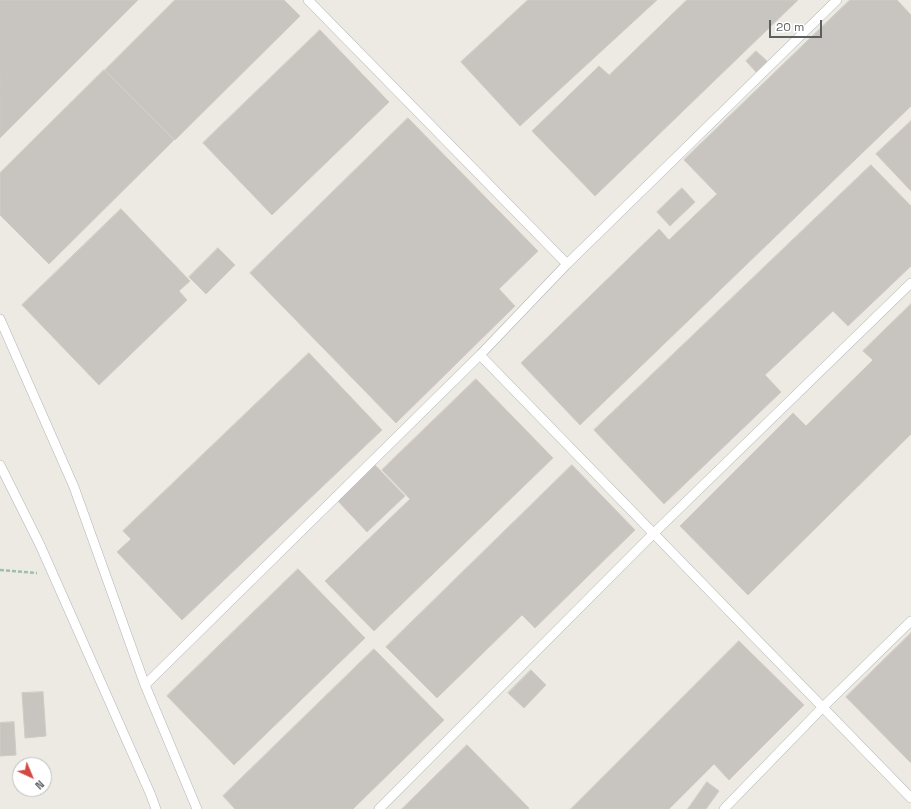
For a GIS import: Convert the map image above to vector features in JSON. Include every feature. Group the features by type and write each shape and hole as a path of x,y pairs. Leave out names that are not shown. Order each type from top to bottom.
{"lane":[{"path":"308,0 567,264"},
{"path":"145,685 480,355 567,264 837,0"},
{"path":"379,809 654,533 911,283"},
{"path":"0,319 74,487 145,685 197,809"},
{"path":"480,355 911,798"},
{"path":"0,465 53,574 150,792 156,809"},
{"path":"724,809 823,707 911,621"}],"path":[{"path":"0,570 53,574"}],"building":[{"path":"0,0 138,0 0,138"},
{"path":"175,0 284,0 300,16 175,140 105,70"},
{"path":"528,0 657,0 520,126 461,62"},
{"path":"687,0 798,0 595,196 532,131 599,66 609,75"},
{"path":"850,0 897,0 911,15 911,106 580,425 521,363 659,229 669,240 717,194 684,160"},
{"path":"320,30 389,102 272,215 203,143"},
{"path":"756,51 767,61 756,72 746,61"},
{"path":"104,70 174,140 49,264 0,215 0,173"},
{"path":"408,118 538,251 499,289 515,306 396,423 250,273"},
{"path":"911,121 911,191 876,154"},
{"path":"871,165 911,206 911,266 848,326 833,311 765,375 781,392 664,504 594,430"},
{"path":"682,188 695,202 670,226 657,212"},
{"path":"121,209 190,281 179,291 187,300 99,385 22,305"},
{"path":"218,248 235,265 206,294 189,277"},
{"path":"911,304 911,434 748,595 680,526 793,413 806,426 873,360 863,351"},
{"path":"309,353 382,430 182,620 117,552 131,539 123,531"},
{"path":"476,379 553,458 374,631 325,581 410,499 382,470"},
{"path":"373,463 405,496 367,532 336,499"},
{"path":"572,465 635,530 535,628 522,615 437,698 386,647"},
{"path":"298,569 365,638 234,765 167,696"},
{"path":"911,633 911,763 846,697"},
{"path":"739,641 804,705 729,780 714,764 669,809 571,809"},
{"path":"374,649 444,720 353,809 235,809 223,796"},
{"path":"531,670 546,685 524,708 508,693"},
{"path":"43,692 46,736 25,738 22,693"},
{"path":"14,722 16,755 0,756 0,723"},
{"path":"467,745 529,808 528,809 402,809"},
{"path":"707,782 719,791 706,809 688,809"}]}
